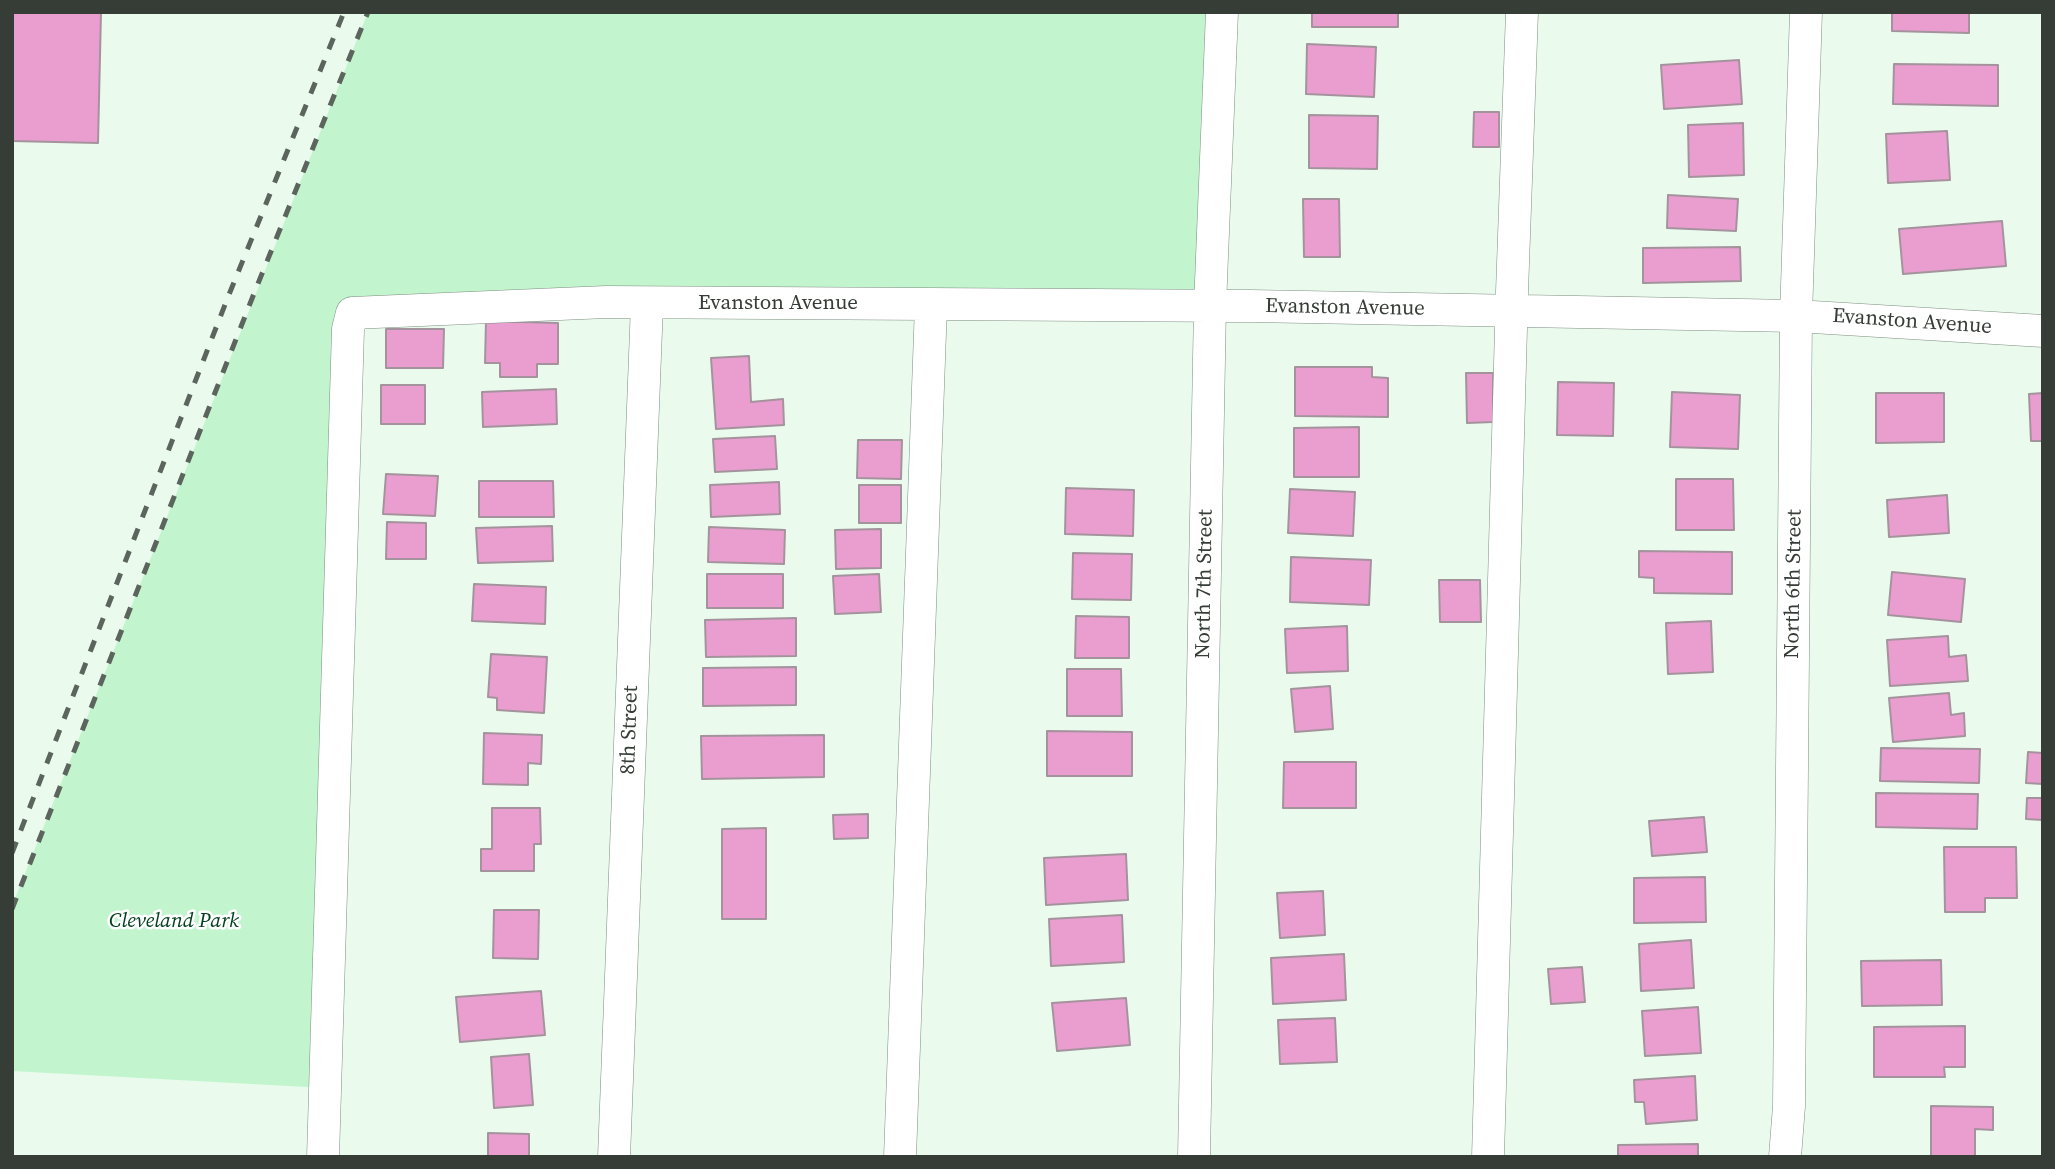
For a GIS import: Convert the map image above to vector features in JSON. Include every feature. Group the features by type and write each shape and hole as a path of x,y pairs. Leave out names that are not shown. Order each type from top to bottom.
{"street":[{"name":"North 7th Street","path":"1194,1157 1209,306 1222,12"},
{"path":"1488,1157 1522,12"},
{"name":"North 6th Street","path":"1786,1157 1796,316 1806,12"},
{"name":"Evanston Avenue","path":"323,1157 348,329 352,313 606,302 1209,306 1796,316 2043,331"},
{"name":"8th Street","path":"614,1157 647,304"},
{"path":"900,1157 931,304"}],"green space":[{"name":"Cleveland Park","path":"368,12 1222,12 1210,306 353,313 325,1088 12,1071 12,906"}],"building":[{"path":"12,12 101,12 98,143 12,141"},
{"path":"1312,12 1398,12 1398,27 1312,27"},
{"path":"1892,12 1969,12 1969,33 1892,31"},
{"path":"1307,44 1376,47 1374,97 1306,94"},
{"path":"1739,60 1742,104 1664,109 1661,65"},
{"path":"1894,64 1998,65 1998,106 1893,104"},
{"path":"1474,112 1499,112 1499,147 1473,147"},
{"path":"1309,115 1378,116 1377,169 1309,168"},
{"path":"1743,123 1744,175 1689,177 1688,125"},
{"path":"1947,131 1950,180 1888,183 1886,134"},
{"path":"1668,195 1738,199 1736,231 1667,228"},
{"path":"1303,199 1339,199 1340,257 1304,257"},
{"path":"2002,221 2006,266 1903,274 1899,229"},
{"path":"1740,247 1741,281 1643,283 1643,248"},
{"path":"486,321 558,323 558,364 537,364 537,377 500,377 500,363 485,363"},
{"path":"386,329 444,329 443,368 386,368"},
{"path":"749,356 751,402 783,399 784,425 716,429 711,358"},
{"path":"1295,367 1372,367 1372,377 1388,378 1388,417 1295,416"},
{"path":"1466,373 1493,373 1493,422 1467,423"},
{"path":"1558,382 1614,383 1613,436 1557,435"},
{"path":"381,385 425,385 425,424 381,424"},
{"path":"556,389 557,424 483,427 482,392"},
{"path":"1672,392 1740,395 1738,449 1670,447"},
{"path":"1876,393 1944,393 1944,442 1876,443"},
{"path":"2043,393 2043,441 2031,441 2029,394"},
{"path":"1359,427 1359,477 1294,477 1294,428"},
{"path":"775,436 777,469 715,472 713,439"},
{"path":"858,440 902,440 901,479 857,478"},
{"path":"386,474 438,476 435,516 383,514"},
{"path":"1676,479 1733,479 1734,530 1676,530"},
{"path":"479,481 553,481 554,517 479,517"},
{"path":"779,482 780,514 711,517 710,485"},
{"path":"859,485 901,485 901,523 859,523"},
{"path":"1066,488 1134,490 1133,536 1065,534"},
{"path":"1290,489 1355,492 1353,536 1288,533"},
{"path":"1947,495 1949,533 1889,537 1887,500"},
{"path":"387,522 426,523 426,559 386,559"},
{"path":"552,526 553,561 478,563 476,528"},
{"path":"709,527 785,530 784,564 708,562"},
{"path":"881,529 881,568 836,569 835,530"},
{"path":"1639,551 1732,552 1732,594 1654,593 1654,578 1639,577"},
{"path":"1073,553 1132,554 1131,600 1072,599"},
{"path":"1291,557 1371,560 1369,605 1290,602"},
{"path":"1892,572 1965,579 1961,622 1888,615"},
{"path":"707,574 783,574 783,608 707,608"},
{"path":"879,574 881,612 835,614 833,576"},
{"path":"1439,580 1480,580 1481,622 1440,622"},
{"path":"474,584 546,587 545,624 472,621"},
{"path":"1076,616 1129,617 1129,658 1075,658"},
{"path":"796,618 796,656 706,657 705,620"},
{"path":"1711,621 1713,672 1668,674 1666,623"},
{"path":"1347,626 1348,671 1287,673 1285,629"},
{"path":"1948,636 1949,657 1966,655 1968,681 1890,686 1887,640"},
{"path":"491,654 547,657 544,713 497,710 497,698 488,697"},
{"path":"796,667 796,705 703,706 703,668"},
{"path":"1067,669 1121,669 1122,716 1067,716"},
{"path":"1330,686 1333,729 1295,732 1291,689"},
{"path":"1949,693 1951,715 1964,713 1965,736 1893,742 1889,698"},
{"path":"1047,731 1132,732 1132,776 1047,776"},
{"path":"484,733 542,735 541,764 528,763 528,785 483,784"},
{"path":"824,735 824,777 702,779 701,736"},
{"path":"1881,748 1980,749 1979,783 1880,781"},
{"path":"2028,752 2043,753 2043,784 2026,783"},
{"path":"1284,762 1356,762 1356,808 1283,808"},
{"path":"1876,793 1978,794 1977,829 1876,827"},
{"path":"2027,798 2043,798 2043,820 2026,819"},
{"path":"492,808 540,808 541,844 534,844 534,871 481,871 481,849 492,849"},
{"path":"868,814 868,838 834,839 833,815"},
{"path":"1704,817 1707,852 1652,856 1649,821"},
{"path":"766,828 766,919 722,919 722,829"},
{"path":"1944,847 2016,847 2017,898 1985,898 1985,912 1945,912"},
{"path":"1126,854 1128,900 1046,905 1044,858"},
{"path":"1705,877 1706,922 1634,923 1634,878"},
{"path":"1323,891 1325,935 1280,938 1277,893"},
{"path":"494,910 539,910 538,959 493,958"},
{"path":"1122,915 1124,962 1051,966 1049,919"},
{"path":"1691,940 1694,988 1641,991 1639,944"},
{"path":"1344,954 1346,1000 1273,1004 1271,958"},
{"path":"1941,960 1942,1005 1862,1006 1861,961"},
{"path":"1582,967 1585,1002 1551,1004 1548,969"},
{"path":"541,991 545,1035 460,1042 456,997"},
{"path":"1126,998 1130,1045 1057,1051 1052,1003"},
{"path":"1698,1007 1701,1053 1645,1056 1642,1011"},
{"path":"1335,1018 1337,1062 1280,1064 1278,1020"},
{"path":"1965,1026 1965,1067 1944,1067 1945,1077 1874,1077 1874,1027"},
{"path":"529,1054 533,1105 494,1108 491,1057"},
{"path":"1695,1076 1697,1120 1646,1124 1644,1102 1635,1102 1634,1080"},
{"path":"1931,1106 1993,1107 1993,1130 1975,1129 1975,1157 1931,1157"},
{"path":"488,1133 529,1134 529,1157 488,1157"},
{"path":"1698,1144 1698,1157 1618,1157 1618,1145"}],"railway":[{"path":"12,853 228,297 344,12"},
{"path":"12,909 255,291 368,12"}]}
